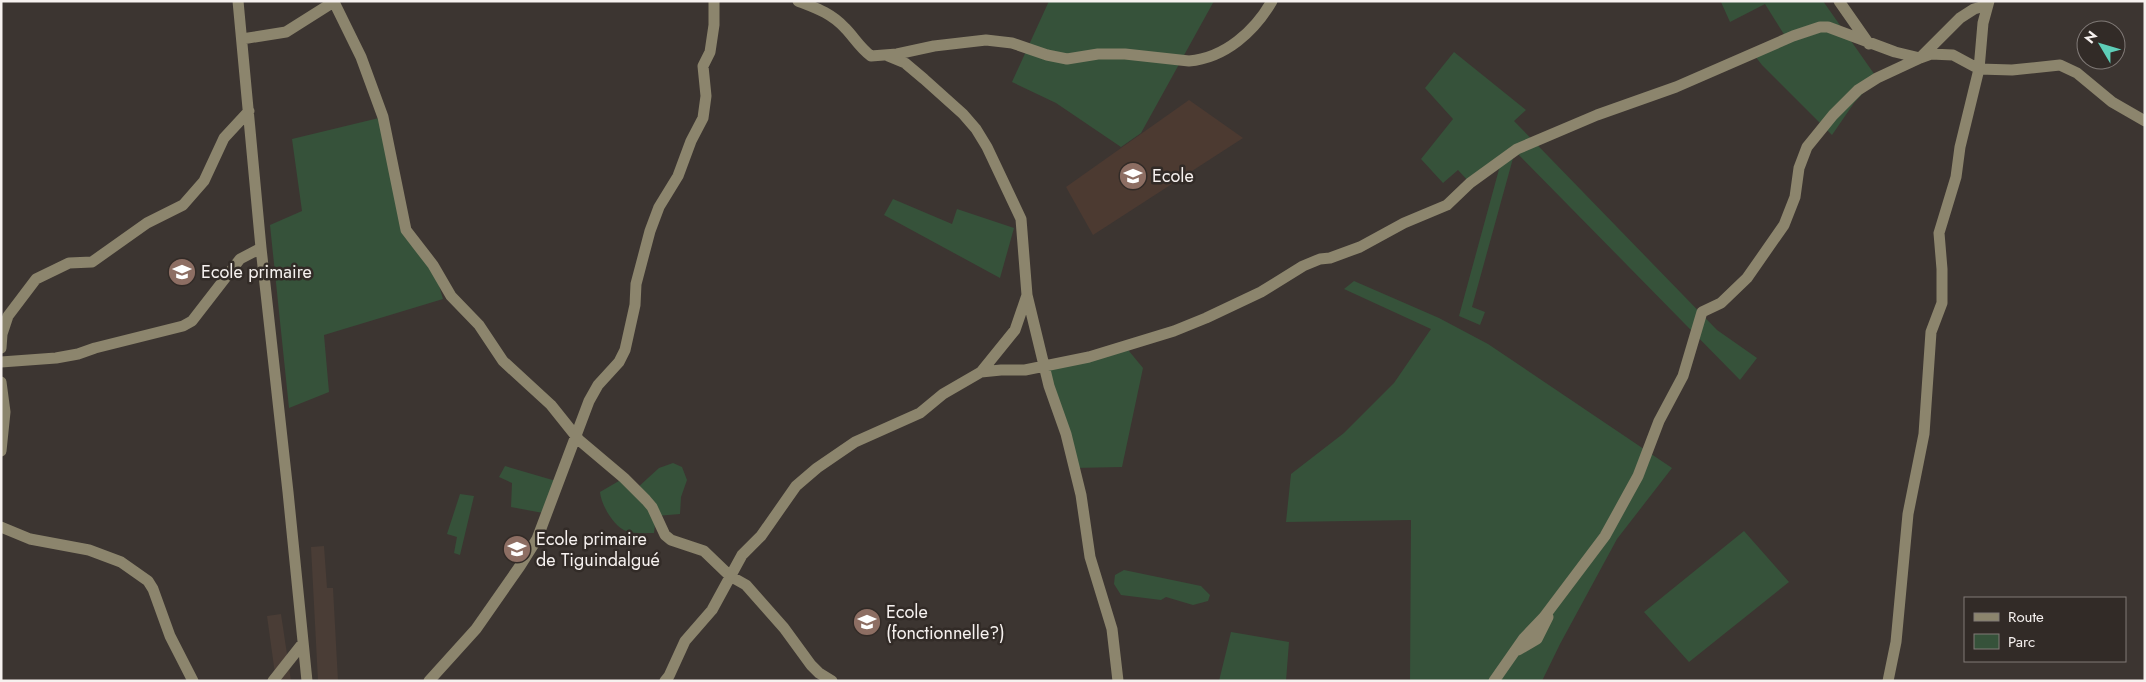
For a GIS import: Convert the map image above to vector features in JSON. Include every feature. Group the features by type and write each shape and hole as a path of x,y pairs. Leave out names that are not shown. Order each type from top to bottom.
{"street":[{"path":"238,1 261,248 307,681"},
{"path":"428,681 476,629 534,544 589,401 598,385 619,362 625,350 635,305 636,284 650,231 659,207 678,176 688,148 703,118 706,96 703,66 710,52 714,26 714,1"},
{"path":"798,1 829,13 846,29 860,48 871,56 986,40 1012,43 1047,55 1067,59 1098,54 1116,54 1189,61 1199,60 1230,46 1245,36 1261,20 1272,1"},
{"path":"1838,1 1868,44"},
{"path":"242,39 286,32 334,2 360,57 383,117 406,230 433,265 451,296 479,325 503,361 551,405 576,436 646,500 652,507 660,528 671,540 704,551 730,576 746,585 759,597 811,665 819,673 832,681"},
{"path":"1920,58 1960,18 1988,3"},
{"path":"1888,681 1897,633 1908,514 1924,434 1931,332 1942,303 1939,233 1956,177 1960,147 1979,69 1981,38 1988,3"},
{"path":"981,372 1025,370 1089,357 1174,331 1206,318 1260,292 1303,266 1360,247 1404,223 1447,204 1470,183 1517,149 1597,115 1676,87 1792,36 1820,27 1828,27 1868,44 1920,58"},
{"path":"1494,681 1514,652 1605,536 1638,476 1659,421 1683,376 1702,312 1721,303 1747,278 1784,225 1795,197 1800,168 1810,140 1858,90 1886,73 1931,54 1953,55 1979,69 2012,70 2060,65 2077,73 2112,102 2145,121"},
{"path":"886,55 905,63 963,114 987,147 1021,219 1027,295 1044,366 1066,434 1081,495 1094,574 1109,614 1118,681"},
{"path":"1,348 2,334 8,316 36,279 69,263 92,262 147,223 183,205 204,181 224,138 249,111"},
{"path":"1,362 78,354 94,348 183,326 197,315 240,259 261,248"},
{"path":"665,681 670,676 685,640 712,610 742,555 761,536 796,486 817,468 855,442 920,413 943,394 981,372 1015,330 1027,295"},
{"path":"1,382 4,412 1,451"},
{"path":"1,527 30,538 89,550 121,562 148,581 153,588 170,636 192,681"},
{"path":"274,681 303,643"}],"shaded area":[{"name":"Ecole","path":"1189,100 1243,138 1093,235 1066,187"},
{"path":"324,546 327,588 333,588 338,681 318,681 311,547"},
{"path":"281,614 291,681 276,681 267,616"}],"green space":[{"path":"1049,1 1214,1 1141,133 1121,147 1056,103 1012,82"},
{"path":"1823,1 1877,78 1854,103 1832,135 1762,65 1751,51 1785,36 1765,4 1730,22 1721,2"},
{"path":"1454,52 1526,110 1514,121 1717,330 1757,358 1740,380 1515,151 1472,307 1485,312 1480,325 1459,316 1501,162 1470,183 1458,170 1443,183 1421,159 1453,119 1425,88"},
{"path":"383,117 406,230 433,265 443,299 324,335 329,392 289,408 270,225 302,211 292,139"},
{"path":"893,199 952,224 957,209 1014,228 1000,278 884,215"},
{"path":"1354,281 1439,318 1488,344 1672,468 1617,539 1542,681 1410,681 1411,520 1286,522 1291,474 1344,433 1394,383 1431,329 1344,289"},
{"path":"1124,345 1143,368 1122,467 1073,468 1044,366"},
{"path":"673,463 682,467 687,480 681,497 680,514 656,516 654,533 629,532 612,520 605,508 600,492 624,478 636,489 659,468"},
{"path":"505,466 556,481 543,513 511,507 512,483 499,477"},
{"path":"460,494 474,496 460,555 454,553 457,537 447,534"},
{"path":"1744,531 1789,582 1689,662 1644,612"},
{"path":"1124,570 1201,586 1210,595 1208,601 1193,605 1166,597 1161,600 1121,595 1114,584 1115,575"},
{"path":"1231,632 1289,642 1286,681 1219,681"}],"place":[{"name":"Ecole","path":"1133,176"},
{"name":"Ecole primaire","path":"182,272"},
{"name":"Ecole primaire de Tiguindalgué","path":"517,549"},
{"name":"Ecole (fonctionnelle?)","path":"867,622"}]}
